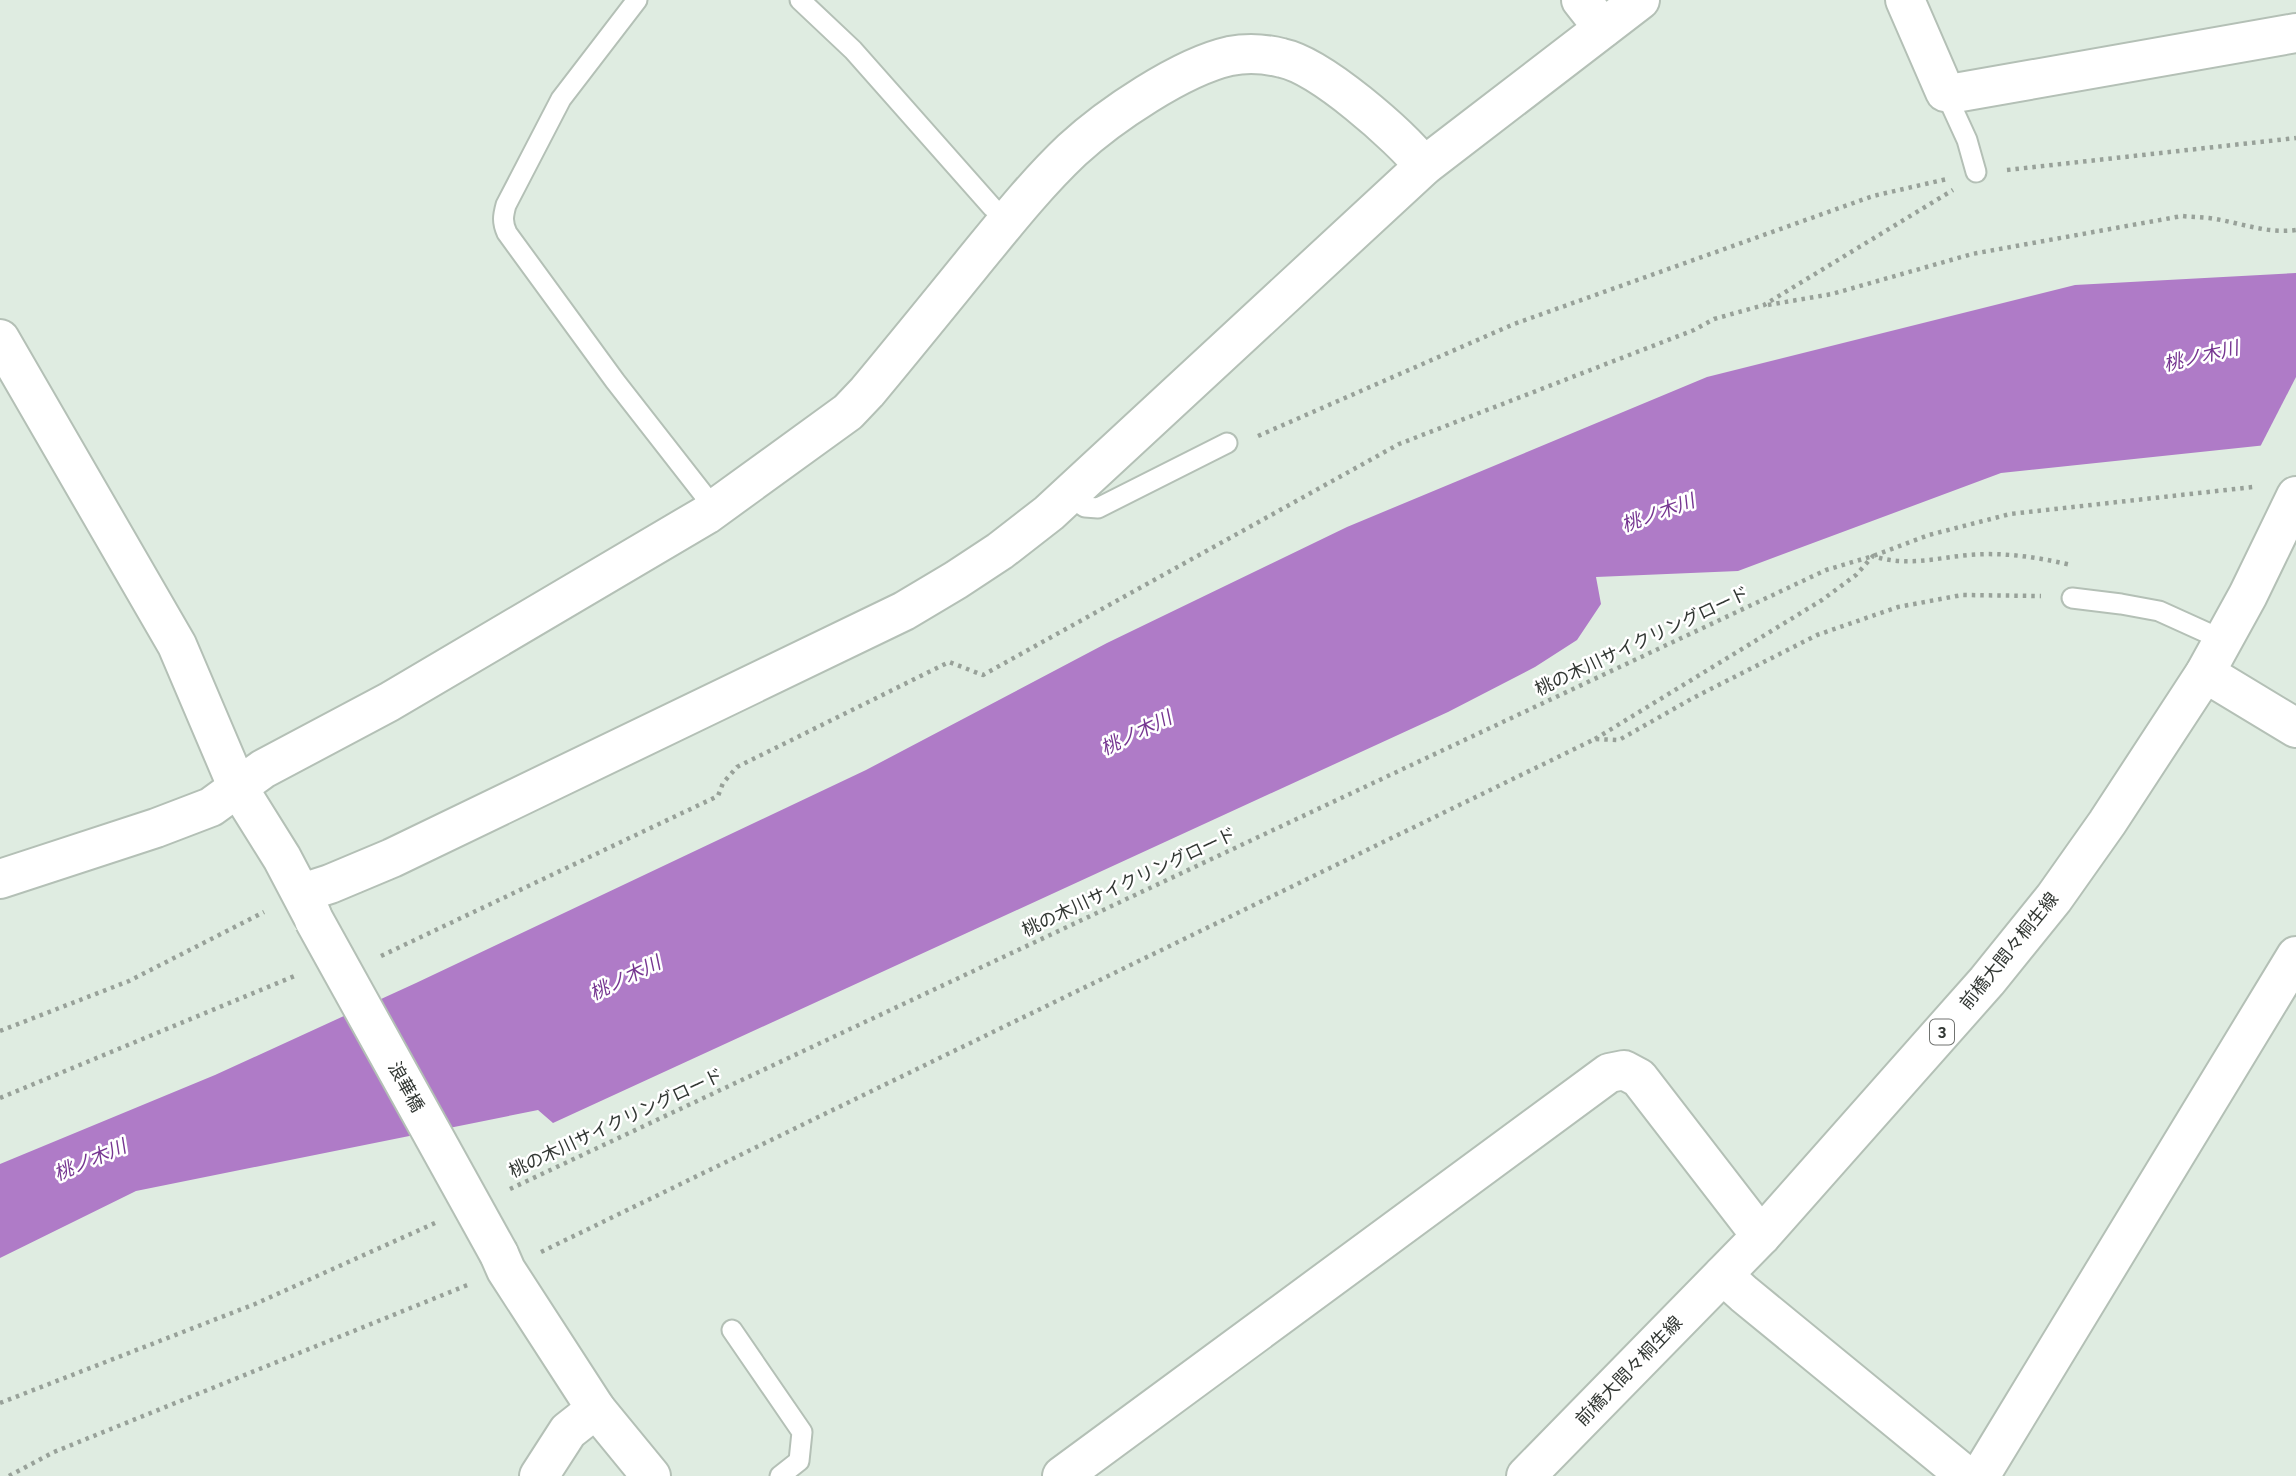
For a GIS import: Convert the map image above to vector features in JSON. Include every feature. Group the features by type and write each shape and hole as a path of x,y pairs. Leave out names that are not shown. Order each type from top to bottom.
{"street":[{"path":"308,906 330,884 392,858 904,611 1000,551 1068,496 1592,14 1640,0"},
{"path":"1905,0 1951,104"},
{"path":"1951,104 1955,93 2296,33"},
{"path":"0,879 156,828 211,807 263,769 389,702 715,509 848,412 867,393 1007,220 1072,150 1107,121 1200,65 1232,55 1285,58 1336,86 1407,145 1424,166"},
{"name":"浪華橋","path":"0,339 177,645 237,786 282,858 506,1270 596,1409 651,1476"},
{"name":"前橋大間々桐生線","path":"1526,1476 1761,1237 1987,981 2054,898 2107,823 2205,673 2248,595 2288,513"},
{"path":"2205,673 2296,729"},
{"path":"1980,1476 2296,956"},
{"path":"1062,1476 1608,1073 1624,1070 1639,1078 1761,1237"},
{"path":"1723,1275 1966,1476"},
{"path":"539,1476 568,1431 596,1409"}],"lane":[{"path":"637,0 562,99 506,205 502,216 503,224 615,381 715,509"},
{"path":"800,0 853,50 1007,220"},
{"path":"1951,104 1976,172"},
{"path":"1068,496 1085,507 1098,508 1227,443"},
{"path":"2072,598 2159,611 2222,640"},
{"path":"732,1330 802,1432 799,1461 780,1476"}],"path":[{"path":"1227,443 1239,444 1527,320 1873,196 1976,172 2296,138"},
{"path":"1764,305 1946,194 1976,172"},
{"path":"368,959 381,956 718,796 723,783 737,767 949,662 983,675 1399,444 1694,330 1714,319 1764,305 1832,294 1972,254 2182,216 2211,218 2255,229 2282,232 2296,230"},
{"name":"桃の木川サイクリングロード","path":"503,1192 1826,570 1929,535 2010,514 2255,486"},
{"path":"538,1253 1595,739 1822,600 1856,575 1873,556 1891,562 1906,563 1972,555 2035,556 2073,565"},
{"path":"1595,739 1619,740 1693,698 1817,635 1898,607 1962,595 2072,598"},
{"path":"0,1031 130,981 308,906"},
{"path":"0,1098 291,976 304,974"},
{"path":"0,1403 255,1304 441,1220"},
{"path":"9,1476 54,1452 474,1282"}],"water":[{"name":"桃ノ木川","path":"2296,273 2296,442 2001,473 1738,571 1596,577 1601,604 1577,640 1535,667 1448,712 553,1123 538,1110 136,1191 0,1258 0,1164 215,1075 416,983 866,770 1107,643 1347,527 1707,377 2075,285"}],"pier":[{"path":"2296,377 2296,446 2259,449"}]}
